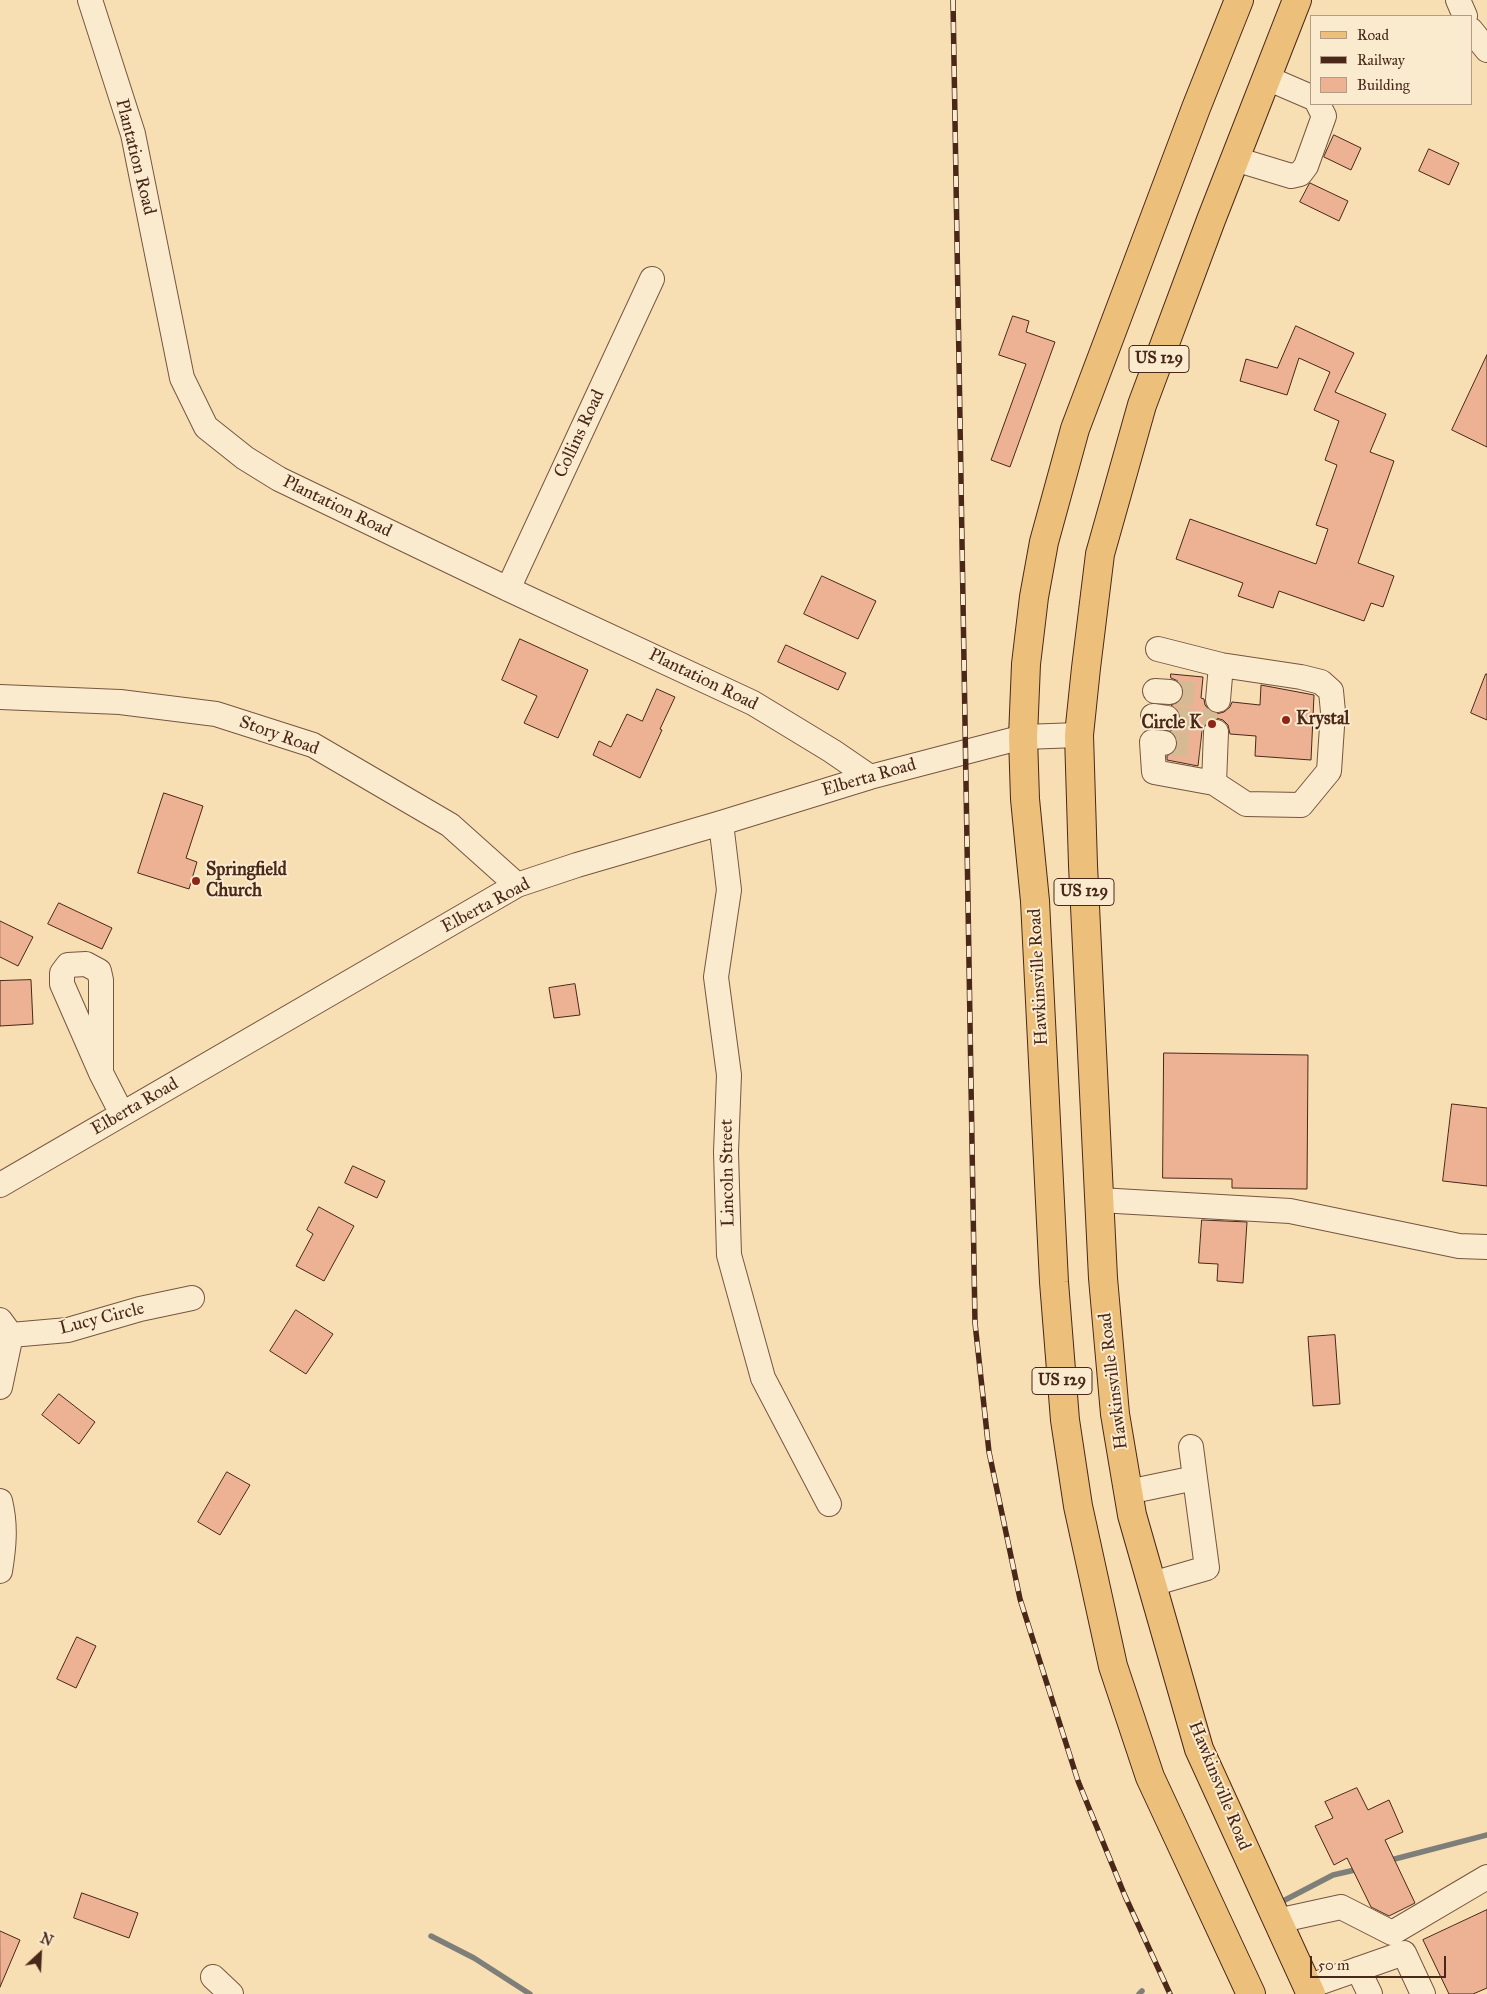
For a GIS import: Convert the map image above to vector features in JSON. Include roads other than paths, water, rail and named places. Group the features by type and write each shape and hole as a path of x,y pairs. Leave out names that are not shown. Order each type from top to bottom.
{"main road":[{"name":"US 129","path":"1023,737 1026,664 1034,597 1044,542 1075,429 1196,108 1239,0"},
{"name":"US 129","path":"1080,735 1100,554 1142,405 1297,0"},
{"name":"Hawkinsville Road","path":"1080,735 1083,865 1103,1278 1115,1414 1132,1515 1200,1749 1309,1990"},
{"name":"Hawkinsville Road","path":"1023,737 1025,800 1035,901 1054,1282 1065,1420 1078,1506 1112,1666 1150,1777 1251,1994"}],"street":[{"name":"Plantation Road","path":"90,0 133,134 182,378 206,427 245,458 279,479 508,589 753,703 870,777"},
{"path":"1458,0 1465,15"},
{"path":"1472,31 1487,50"},
{"path":"1267,78 1310,97"},
{"path":"1235,159 1291,176 1300,174 1306,166 1324,116 1318,105"},
{"name":"Collins Road","path":"508,589 652,279"},
{"path":"1158,649 1221,665 1322,682 1331,692 1333,712 1329,770 1301,804 1246,804 1214,783 1154,772 1152,742 1164,743"},
{"path":"1213,697 1221,665"},
{"name":"Story Road","path":"0,697 120,702 216,714 312,745 450,825 517,885"},
{"name":"Elberta Road","path":"0,1185 517,885 577,865 870,777 1023,737 1080,735"},
{"path":"1210,742 1214,783"},
{"name":"Lincoln Street","path":"721,823 729,890 716,977 729,1075 726,1152 729,1255 763,1378 829,1504"},
{"path":"101,1073 122,1114"},
{"path":"1099,1200 1290,1211 1458,1246 1487,1247"},
{"name":"Lucy Circle","path":"6,1327 68,1330 192,1298"},
{"path":"0,1387 6,1327"},
{"path":"1152,1584 1207,1568 1191,1448"},
{"path":"1128,1492 1195,1478"},
{"path":"0,1501 3,1513 5,1542 0,1571"},
{"path":"1277,1921 1341,1907 1392,1933 1487,1877"},
{"path":"1309,1990 1358,1969 1404,1953 1423,1994"},
{"path":"1358,1969 1370,1994"},
{"path":"213,1977 231,1994"}],"waterway":[{"path":"1387,1861 1487,1835"},
{"path":"1285,1900 1333,1875 1359,1869"},
{"path":"431,1936 474,1958 530,1994"},
{"path":"1139,1994 1142,1991"}],"tunnel":[{"path":"1170,692 1201,695"},
{"path":"1167,718 1217,721"},
{"path":"1164,743 1200,746"}],"railway":[{"path":"953,0 975,1323 989,1452 1020,1599 1078,1781 1125,1896 1170,1994"}],"place":[{"name":"Krystal","path":"1286,720"},
{"name":"Circle K","path":"1212,724"},
{"name":"Springfield Church","path":"196,881"}]}
